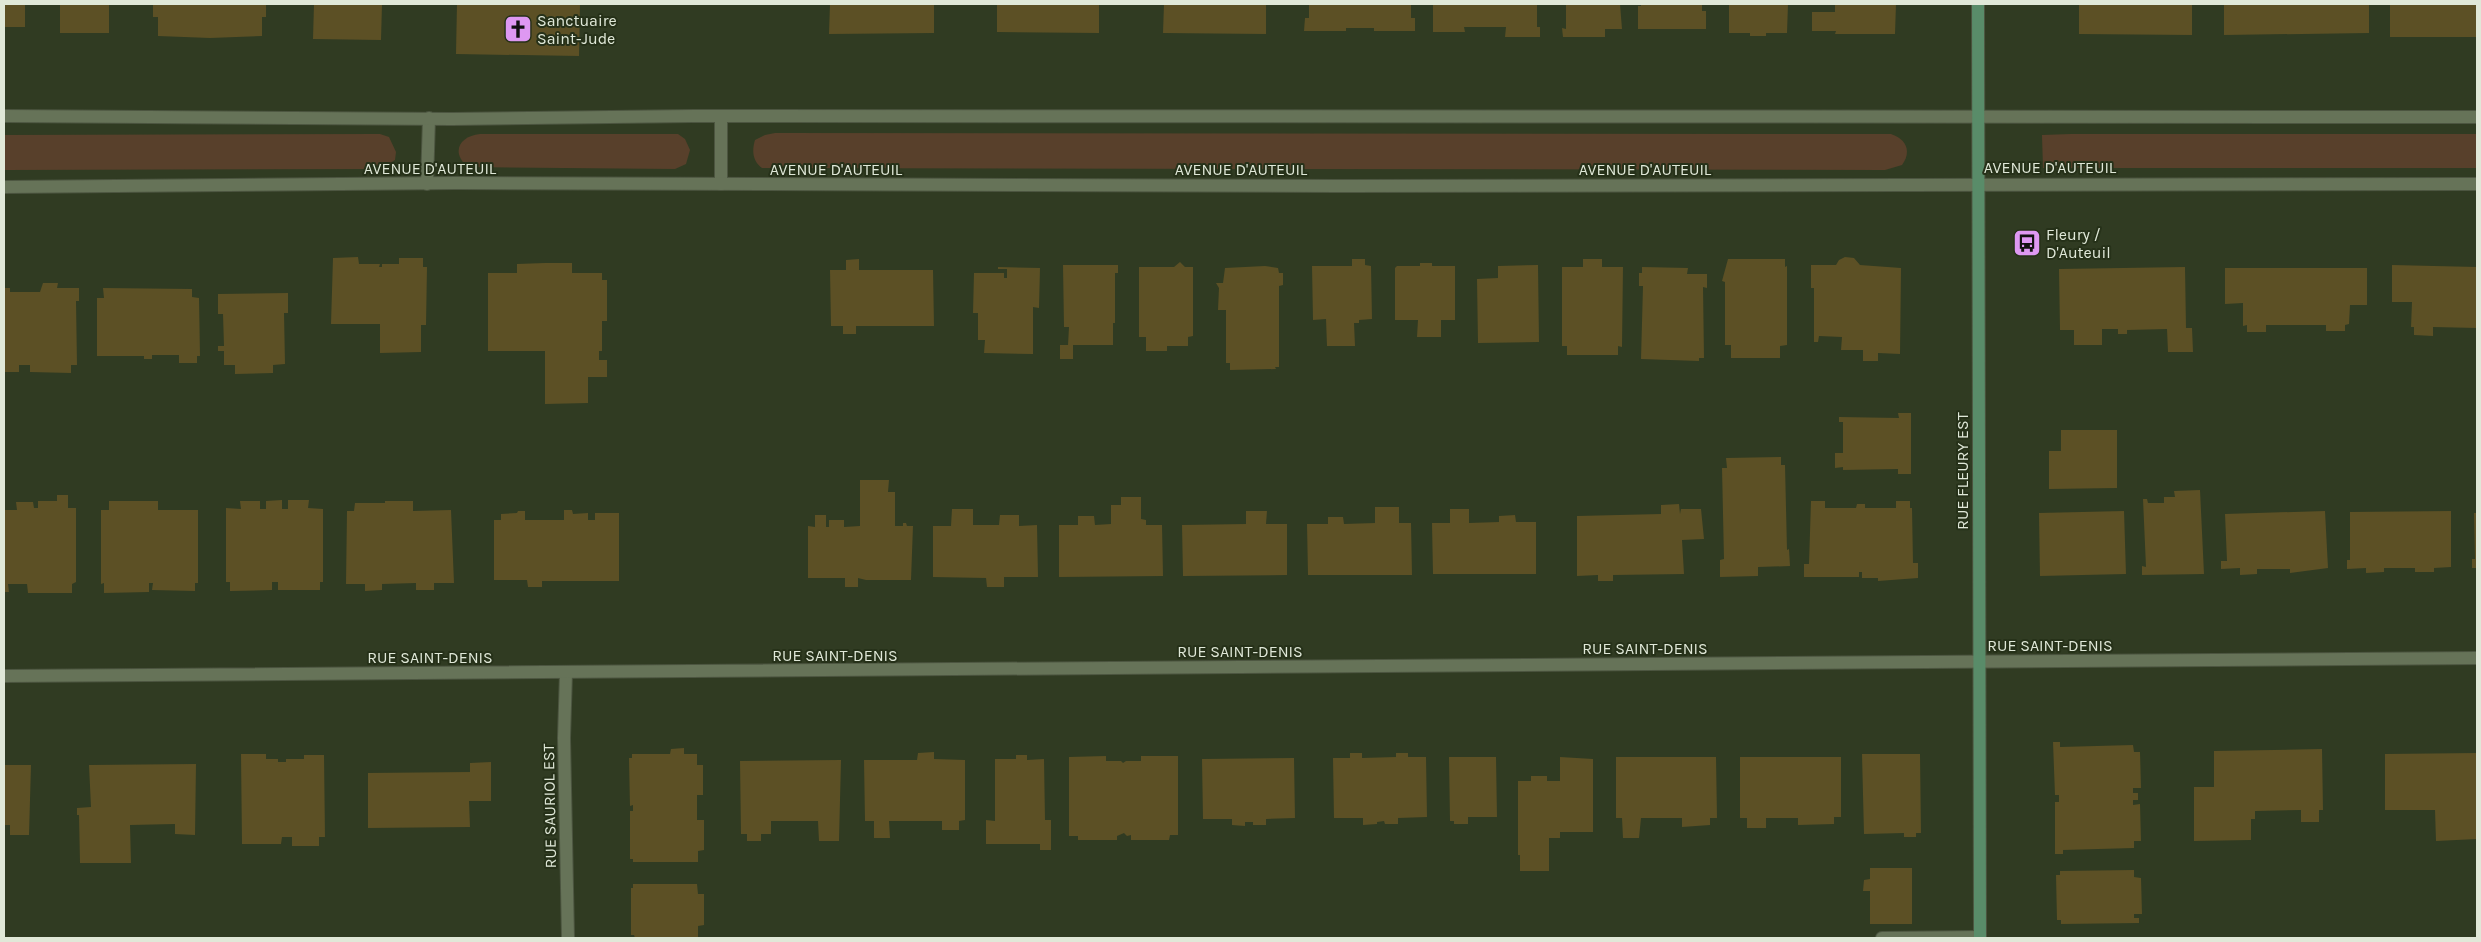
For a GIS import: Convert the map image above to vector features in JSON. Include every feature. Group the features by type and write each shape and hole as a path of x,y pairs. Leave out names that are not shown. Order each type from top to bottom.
{"street":[{"name":"RUE FLEURY EST","path":"1978,4 1976,117 1980,938"},
{"path":"4,116 429,118 2477,117"},
{"path":"721,117 721,184"},
{"path":"428,184 429,118"},
{"name":"AVENUE D'AUTEUIL","path":"4,187 428,184 2477,184"},
{"name":"RUE SAINT-DENIS","path":"4,676 2477,658"},
{"name":"RUE SAURIOL EST","path":"566,673 564,738 568,938"},
{"path":"1882,938 1980,938"}],"shaded area":[{"path":"775,133 1891,134 1904,142 1907,155 1902,165 1885,170 762,168 756,162 754,155 755,140"},
{"path":"380,134 389,137 396,152 395,160 381,169 4,170 4,135"},
{"path":"480,134 678,134 685,139 690,150 686,164 675,169 468,167 459,156 460,146 467,138"},
{"path":"2477,134 2477,168 2043,168 2042,135"}],"building":[{"path":"4,4 25,4 25,27 4,27"},
{"path":"60,4 109,4 109,33 60,33"},
{"path":"153,4 266,4 266,17 262,17 262,36 210,38 158,36 158,17 153,17"},
{"path":"314,4 382,4 381,40 313,39"},
{"name":"Sanctuaire Saint-Jude","path":"457,4 580,4 579,56 456,54"},
{"path":"830,4 934,4 934,33 829,34"},
{"path":"997,4 1099,4 1099,33 997,32"},
{"path":"1164,4 1266,4 1266,34 1163,33"},
{"path":"1309,4 1411,4 1411,18 1415,18 1415,31 1374,31 1374,28 1346,28 1346,31 1304,31 1305,18 1309,18"},
{"path":"1433,4 1537,4 1537,27 1540,27 1540,37 1505,37 1506,27 1464,27 1465,32 1433,32"},
{"path":"1566,4 1620,4 1622,29 1605,29 1605,37 1563,37 1562,28 1566,29"},
{"path":"1641,4 1702,4 1702,11 1706,11 1706,29 1638,29 1638,6 1641,6"},
{"path":"1729,4 1788,4 1787,33 1766,33 1766,36 1750,36 1750,33 1729,33"},
{"path":"1835,4 1896,4 1895,34 1835,34 1836,31 1812,31 1812,12 1835,12"},
{"path":"2079,4 2192,4 2192,35 2079,34"},
{"path":"2224,4 2369,4 2369,33 2224,35"},
{"path":"2390,4 2477,4 2477,37 2390,37"},
{"path":"358,257 359,264 380,264 379,267 382,267 382,264 399,264 399,258 423,258 423,267 427,267 426,325 421,325 421,352 380,353 380,324 331,324 333,258"},
{"path":"1845,257 1854,258 1860,265 1901,268 1900,354 1878,353 1878,361 1863,361 1863,350 1841,350 1842,337 1819,336 1818,342 1814,342 1814,288 1811,288 1811,265 1836,265 1839,260"},
{"path":"859,259 859,270 933,270 934,326 856,326 856,334 843,334 843,326 831,326 830,270 846,270 846,260"},
{"path":"1352,259 1365,259 1365,265 1371,266 1372,319 1359,320 1359,323 1354,323 1355,346 1327,346 1326,319 1313,320 1312,266 1352,266"},
{"path":"1583,259 1602,259 1602,267 1623,267 1622,347 1618,346 1618,355 1567,355 1567,346 1562,346 1562,267 1583,267"},
{"path":"1728,259 1785,259 1785,267 1787,266 1787,345 1780,346 1780,358 1731,358 1731,345 1725,345 1725,282 1722,281"},
{"path":"1180,262 1185,267 1193,267 1193,336 1188,337 1188,346 1167,346 1167,351 1146,351 1146,337 1139,337 1139,267 1174,267"},
{"path":"572,263 572,273 602,273 602,280 607,280 607,321 602,321 602,351 599,351 599,360 607,360 607,377 588,377 588,403 545,404 545,351 488,351 488,273 517,273 517,264"},
{"path":"1420,263 1432,263 1432,266 1455,266 1455,320 1441,320 1441,337 1417,337 1418,320 1395,320 1395,268 1397,266 1420,266"},
{"path":"1063,265 1118,265 1118,273 1115,273 1113,345 1073,345 1073,359 1060,359 1060,345 1068,345 1069,327 1064,327"},
{"path":"1538,265 1539,342 1478,343 1477,279 1498,278 1498,266"},
{"path":"2392,265 2477,267 2477,328 2433,327 2433,336 2414,335 2414,327 2411,327 2412,302 2392,302"},
{"path":"1265,266 1278,268 1279,273 1283,273 1283,285 1279,286 1279,367 1275,367 1276,369 1230,370 1230,363 1226,363 1226,310 1218,310 1219,288 1216,283 1223,283 1225,268"},
{"path":"998,267 1040,268 1039,308 1033,307 1033,354 984,353 985,340 978,340 978,313 973,313 974,273 1004,273 1004,278 1007,278 1007,269 998,269"},
{"path":"1642,267 1688,268 1687,274 1707,274 1707,288 1703,287 1704,358 1699,358 1699,361 1641,359 1643,286 1639,286 1639,273 1642,273"},
{"path":"2185,267 2186,328 2192,328 2193,352 2168,352 2167,329 2127,330 2127,334 2118,334 2118,329 2102,329 2102,345 2074,345 2074,330 2060,330 2059,269"},
{"path":"2225,268 2367,268 2367,305 2350,305 2349,324 2345,325 2345,331 2326,331 2326,325 2266,325 2266,332 2247,332 2247,325 2243,326 2243,303 2225,304"},
{"path":"43,283 58,283 57,288 79,288 79,301 76,301 77,365 71,365 71,373 30,372 30,365 19,365 19,372 4,372 4,288 10,288 10,292 40,292"},
{"path":"103,288 192,289 192,297 199,298 200,356 197,356 197,363 179,363 179,355 152,355 152,359 144,359 144,356 97,356 97,298 104,298"},
{"path":"288,293 288,313 284,313 285,364 273,365 273,373 235,374 235,365 224,365 224,351 218,351 218,346 224,346 223,314 218,314 218,294"},
{"path":"1898,413 1911,413 1911,474 1898,474 1898,469 1843,470 1843,467 1835,468 1835,453 1843,453 1843,422 1839,422 1839,417 1899,418"},
{"path":"2061,430 2117,430 2117,488 2049,489 2049,451 2061,451"},
{"path":"1781,457 1781,465 1785,465 1787,550 1789,549 1790,566 1758,567 1758,576 1720,577 1720,560 1724,559 1722,468 1727,468 1726,458"},
{"path":"860,480 889,480 888,492 895,492 895,526 903,526 903,523 906,523 907,526 913,526 911,580 866,580 858,578 858,587 845,587 845,578 808,578 808,526 815,527 815,515 826,515 826,527 829,527 829,520 844,520 844,527 860,526"},
{"path":"2200,490 2204,574 2142,575 2142,566 2146,567 2143,499 2147,499 2148,503 2164,503 2164,497 2175,497 2174,491"},
{"path":"57,495 68,495 68,508 76,508 76,582 72,584 72,593 28,593 27,584 8,584 9,592 4,592 4,510 17,510 16,502 33,502 34,508 38,508 38,501 57,501"},
{"path":"1121,497 1141,497 1141,519 1146,520 1146,525 1162,525 1163,576 1059,577 1059,525 1078,525 1078,516 1094,516 1095,525 1111,524 1111,505 1121,505"},
{"path":"282,500 282,509 288,509 288,500 309,500 308,508 323,509 323,582 320,582 320,590 278,590 278,582 272,582 272,590 230,591 230,582 226,582 226,508 241,509 240,501 260,501 260,509 266,509 266,501"},
{"path":"109,501 158,501 158,510 198,510 198,583 195,583 195,591 152,590 153,583 149,583 149,592 104,593 104,583 101,584 101,510 109,510"},
{"path":"385,501 413,501 413,511 451,510 454,583 434,583 434,590 416,590 416,583 382,584 382,590 365,591 365,584 346,584 347,511 354,511 355,503 385,503"},
{"path":"1811,501 1825,501 1825,508 1856,508 1857,504 1865,504 1865,508 1896,508 1896,501 1910,501 1910,508 1912,508 1913,563 1918,563 1918,578 1878,581 1878,578 1862,578 1862,572 1859,572 1859,577 1804,577 1804,564 1809,564"},
{"path":"1679,504 1680,514 1681,509 1701,509 1704,539 1682,540 1684,574 1613,575 1613,581 1598,581 1598,575 1577,576 1577,516 1661,514 1661,505"},
{"path":"1375,507 1399,507 1399,523 1411,523 1412,575 1308,575 1307,524 1328,524 1328,517 1343,517 1344,524 1375,523"},
{"path":"952,509 973,509 973,525 999,525 1000,515 1019,515 1019,526 1037,525 1038,577 1004,577 1004,587 987,587 986,578 933,577 933,526 951,526"},
{"path":"1450,509 1469,509 1469,523 1499,522 1499,516 1515,515 1516,522 1536,522 1536,574 1433,574 1432,523 1450,523"},
{"path":"564,510 572,510 573,514 588,513 588,520 595,520 595,513 619,513 619,581 542,581 542,587 528,587 527,580 494,580 494,520 501,520 501,514 525,511 525,520 564,520"},
{"path":"1246,511 1267,511 1266,524 1287,524 1287,575 1183,576 1182,525 1246,524"},
{"path":"2124,511 2126,574 2040,576 2039,513"},
{"path":"2325,511 2328,568 2290,573 2290,569 2257,569 2257,574 2240,575 2240,568 2221,569 2221,561 2227,561 2225,514"},
{"path":"2451,511 2451,567 2434,568 2434,572 2415,572 2415,568 2384,568 2384,572 2366,573 2366,568 2347,569 2347,560 2350,560 2350,512"},
{"path":"2474,513 2477,513 2477,568 2472,568 2472,559 2475,559"},
{"path":"2053,742 2060,742 2060,747 2133,745 2134,752 2140,752 2141,788 2133,788 2133,793 2138,793 2138,800 2133,800 2133,805 2140,804 2141,841 2134,841 2134,848 2063,850 2063,854 2055,854 2055,802 2059,802 2059,795 2055,795"},
{"path":"684,748 684,754 697,754 697,765 703,765 703,795 697,795 697,820 704,820 704,850 698,851 698,862 633,862 633,859 630,859 630,811 633,811 633,805 630,806 629,758 632,758 632,754 670,754 671,749"},
{"path":"2322,749 2323,810 2319,810 2319,822 2301,822 2301,810 2255,811 2255,819 2251,819 2251,840 2194,841 2194,787 2214,787 2214,751"},
{"path":"934,752 934,759 965,760 965,820 959,821 959,830 942,830 942,821 889,821 890,838 874,838 874,821 865,821 864,760 917,760 918,753"},
{"path":"1350,753 1362,753 1362,758 1396,757 1396,753 1408,753 1408,757 1426,757 1427,817 1398,818 1398,824 1385,824 1384,821 1377,822 1377,824 1363,825 1363,818 1334,818 1333,758 1350,758"},
{"path":"2477,753 2477,839 2436,841 2435,810 2385,810 2385,754"},
{"path":"241,754 266,754 266,759 278,759 278,762 286,762 286,759 304,759 304,755 324,755 325,837 319,837 319,846 292,846 292,837 282,837 281,844 242,844"},
{"path":"1862,754 1920,754 1921,833 1916,833 1916,837 1904,837 1904,833 1864,834"},
{"path":"1016,755 1027,755 1027,760 1044,759 1045,820 1051,820 1051,850 1040,850 1040,844 986,844 986,820 995,821 995,759 1016,759"},
{"path":"1106,756 1106,761 1121,761 1123,763 1126,761 1141,761 1141,756 1178,756 1178,835 1170,835 1169,840 1131,840 1131,835 1127,836 1124,833 1117,836 1117,840 1078,840 1078,836 1069,836 1069,757"},
{"path":"1449,757 1496,757 1497,817 1468,817 1468,824 1454,824 1454,821 1450,821"},
{"path":"1560,757 1593,759 1593,832 1560,832 1560,838 1549,838 1549,871 1520,871 1520,855 1518,855 1518,781 1531,781 1531,776 1547,776 1547,781 1560,781"},
{"path":"1616,757 1716,757 1717,818 1710,818 1710,825 1682,827 1682,818 1641,818 1639,838 1623,838 1622,818 1616,818"},
{"path":"1740,757 1841,757 1841,817 1834,817 1834,824 1798,825 1798,818 1766,818 1766,828 1747,828 1747,818 1740,818"},
{"path":"1294,758 1295,818 1266,819 1266,825 1253,825 1253,822 1245,822 1245,826 1232,825 1232,819 1203,819 1202,759"},
{"path":"841,760 839,841 819,841 818,821 771,821 771,834 761,834 761,841 747,841 747,834 741,834 740,761"},
{"path":"491,762 491,801 469,801 470,827 368,828 368,773 470,772 470,763"},
{"path":"196,764 195,835 175,834 175,824 130,825 131,863 80,863 79,815 77,815 77,808 91,807 89,765"},
{"path":"4,765 31,765 29,835 10,835 10,825 4,825"},
{"path":"1870,868 1912,868 1912,924 1870,924 1870,891 1863,891 1864,880 1870,879"},
{"path":"2134,870 2134,877 2141,878 2142,914 2134,914 2134,918 2139,918 2139,923 2061,924 2061,920 2057,920 2056,875 2060,875 2060,871"},
{"path":"633,884 697,884 698,894 704,894 704,925 698,926 698,937 635,938 634,935 631,935 631,888 633,888"}],"place":[{"name":"Sanctuaire Saint-Jude","path":"518,29"},
{"name":"Fleury / D'Auteuil","path":"2027,243"}]}
